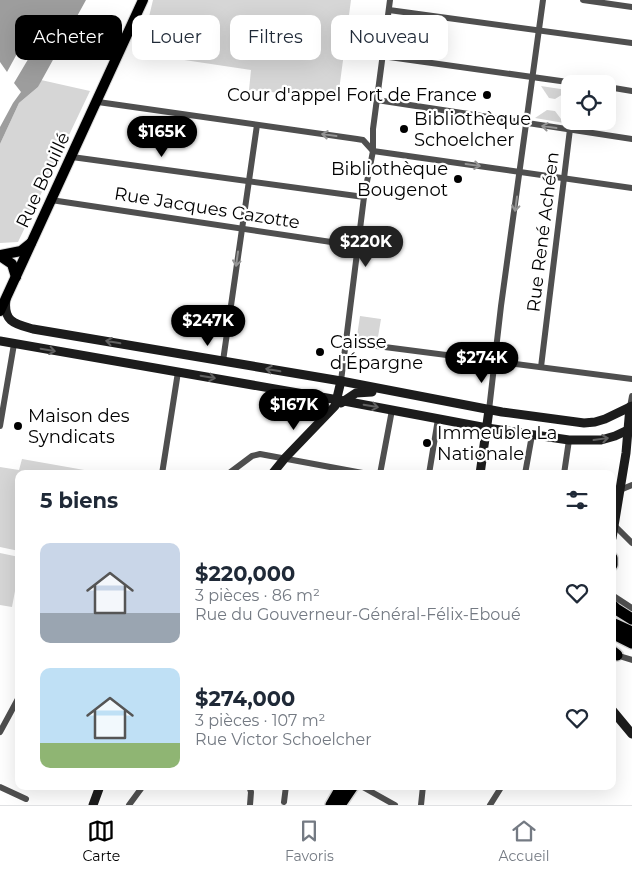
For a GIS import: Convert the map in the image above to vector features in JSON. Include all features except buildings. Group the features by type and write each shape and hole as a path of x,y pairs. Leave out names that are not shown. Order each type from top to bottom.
{"highway":[{"path":"616,607 632,610"},
{"path":"616,625 632,632"},
{"path":"616,635 632,644"},
{"path":"616,644 632,650"},
{"path":"331,805 340,790"},
{"path":"340,805 350,790"}],"main road":[{"name":"Rue Bouillé","path":"0,311 144,0"},
{"path":"0,255 21,251 33,240"},
{"path":"0,255 12,264 16,277"},
{"path":"6,299 6,314 11,321 18,325 341,381 490,410 590,423 605,419 631,407 629,456 616,513"},
{"path":"0,342 532,435 569,440 601,440 616,436 631,428"},
{"path":"339,402 341,381"},
{"path":"275,470 284,458 339,402 359,392 407,394"},
{"path":"481,470 490,410"},
{"path":"616,715 632,734"},
{"path":"93,805 99,790"}],"street":[{"path":"388,15 390,0"},
{"path":"490,410 501,306 543,0"},
{"path":"583,0 632,7"},
{"path":"389,10 632,43"},
{"path":"341,381 364,198 373,151 382,60"},
{"path":"411,60 561,81"},
{"path":"616,88 632,91"},
{"path":"377,100 561,128"},
{"path":"98,102 363,140 373,136"},
{"path":"223,361 257,125"},
{"name":"Rue René Achéen","path":"541,367 570,130"},
{"path":"576,130 632,139"},
{"path":"363,140 373,151 632,188"},
{"path":"72,156 364,198"},
{"name":"Rue Jacques Cazotte","path":"52,200 358,246"},
{"path":"346,342 632,379"},
{"path":"0,426 14,344"},
{"path":"163,470 178,372"},
{"path":"631,407 632,396"},
{"path":"381,470 392,410"},
{"path":"430,470 438,419"},
{"path":"526,470 532,435"},
{"path":"565,470 569,440"},
{"path":"233,470 256,454 347,470"},
{"path":"620,490 632,485"},
{"path":"616,526 632,543"},
{"path":"616,598 632,610"},
{"path":"616,654 632,660"},
{"path":"0,732 15,704"},
{"path":"0,787 26,799"},
{"path":"129,805 140,790"},
{"path":"250,790 250,805"},
{"path":"284,802 286,790"},
{"path":"367,790 395,805"},
{"path":"421,805 423,790"},
{"path":"490,805 499,790"}],"shaded area":[{"path":"0,0 86,0 78,15 15,15 15,57 7,72 0,62"},
{"path":"153,0 351,0 349,15 331,15 331,60 343,60 338,98 249,90 251,70 184,60 220,60 220,15 149,15"},
{"path":"28,60 53,60 38,87 19,103 0,144 0,127 21,92 14,83"},
{"path":"41,80 90,91 18,242 0,243 0,144 19,103 38,87"},
{"path":"541,86 561,89 561,95 555,99 549,98"},
{"path":"547,110 555,111 561,119 561,122 535,118"},
{"path":"360,316 381,319 378,337 374,336 373,340 358,338"},
{"path":"22,459 84,470 19,470"},
{"path":"0,467 19,470 15,470 15,550 0,547"},
{"path":"0,553 15,556 15,591 12,607 0,605"}],"place":[{"name":"Cour d'appel Fort de France","path":"487,95"},
{"name":"Bibliothèque Schoelcher","path":"404,129"},
{"name":"Bibliothèque Bougenot","path":"458,179"},
{"name":"Caisse d'Épargne","path":"320,352"},
{"name":"Maison des Syndicats","path":"18,426"},
{"name":"Immeuble La Nationale","path":"427,443"}]}
